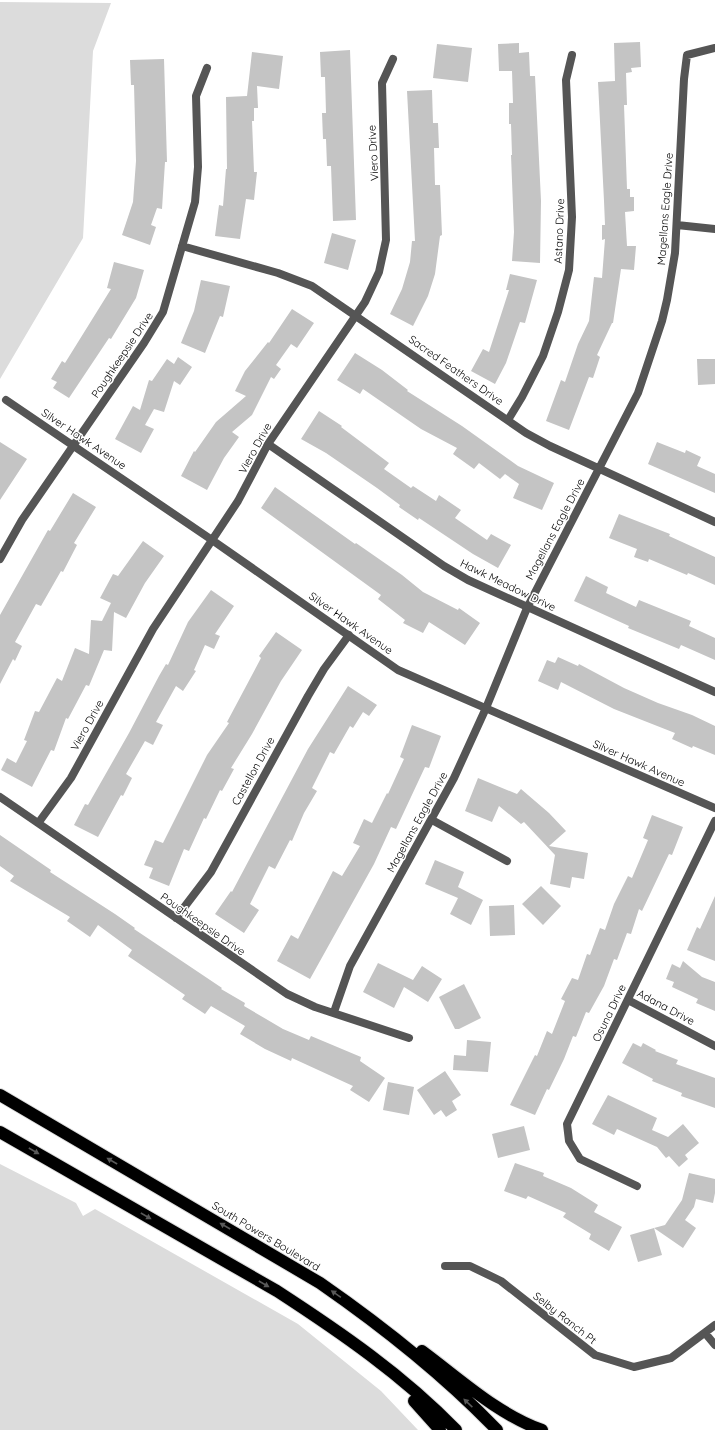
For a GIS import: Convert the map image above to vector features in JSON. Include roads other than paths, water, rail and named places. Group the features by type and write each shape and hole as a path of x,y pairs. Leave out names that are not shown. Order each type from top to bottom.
{"highway":[{"name":"South Powers Boulevard","path":"0,1095 280,1259 350,1304 428,1366 496,1430"},
{"path":"0,1132 276,1291 375,1359 416,1393 456,1430"},
{"path":"350,1304 417,1347 507,1414 542,1430"},
{"path":"375,1359 440,1430"}],"street":[{"name":"Magellans Eagle Drive","path":"334,1012 350,966 432,820 457,772 486,708 527,608 638,394 656,343 667,300 677,225 684,79 687,55 715,48"},
{"name":"Astano Drive","path":"508,420 526,391 543,356 558,312 569,270 572,217 566,80 572,55"},
{"name":"Viero Drive","path":"39,822 70,778 153,629 238,501 268,444 357,315 373,288 384,257 386,240 382,83 393,59"},
{"name":"Poughkeepsie Drive","path":"0,560 22,520 157,324 168,298 198,184 196,96 207,68"},
{"path":"677,225 715,229"},
{"name":"Sacred Feathers Drive","path":"182,246 299,280 324,292 508,420 550,446 715,522"},
{"name":"Silver Hawk Avenue","path":"6,400 212,540 398,670 715,808"},
{"name":"Hawk Meadow Drive","path":"268,444 456,573 527,608 715,692"},
{"name":"Castellon Drive","path":"176,918 211,872 308,696 324,669 349,635"},
{"name":"Poughkeepsie Drive","path":"0,797 39,822 287,994 315,1007 334,1012 409,1038"},
{"path":"432,820 507,861"},
{"name":"Osuna Drive","path":"638,1186 580,1159 569,1141 567,1124 715,822"},
{"name":"Adana Drive","path":"628,1000 715,1046"},
{"name":"Selby Ranch Pt","path":"445,1266 470,1266 501,1281 595,1355 634,1367 671,1358 715,1325"},
{"path":"705,1333 715,1344"}]}
